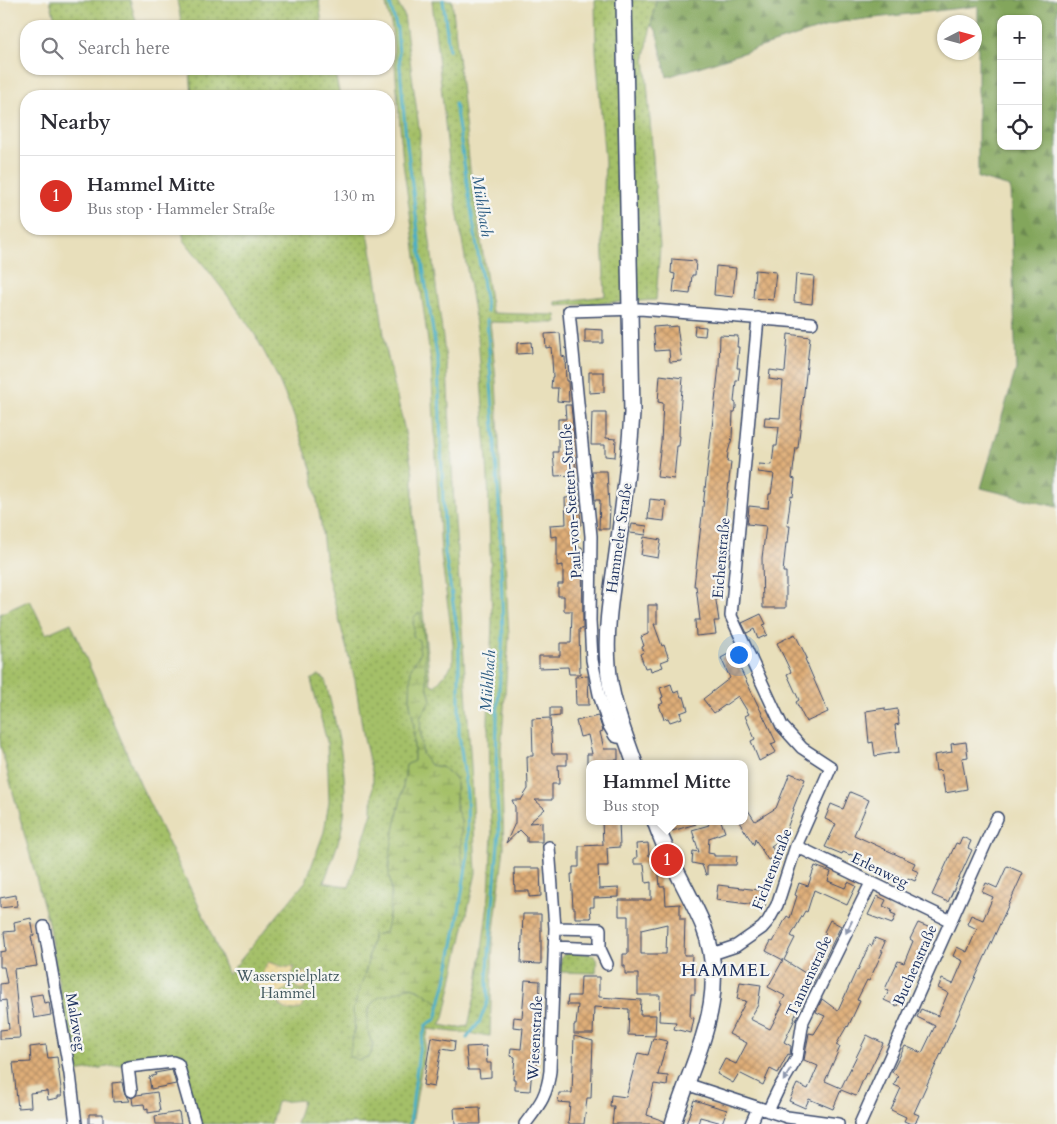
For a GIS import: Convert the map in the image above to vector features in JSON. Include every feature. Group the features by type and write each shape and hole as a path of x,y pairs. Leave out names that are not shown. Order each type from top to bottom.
{"main road":[{"name":"Hammeler Straße","path":"624,0 632,384 630,447 607,641 610,681 615,708 634,760"},
{"path":"657,825 669,856 697,912 712,954 714,992 710,1015 673,1124"}],"street":[{"path":"630,308 812,323"},
{"name":"Paul-von-Stetten-Straße","path":"626,738 615,736 608,724 592,660 590,621 592,536 569,311 630,308"},
{"name":"Eichenstraße","path":"758,318 731,616 782,726 802,748 831,767"},
{"name":"Fichtenstraße","path":"712,954 736,946 762,928 768,921 777,905 796,846 831,767"},
{"name":"Buchenstraße","path":"860,1124 998,818"},
{"name":"Erlenweg","path":"796,846 951,921"},
{"name":"Wiesenstraße","path":"526,1124 542,1101 548,1088 552,1038 554,948 549,847"},
{"name":"Tannenstraße","path":"750,1124 778,1090 797,1058 803,1021 871,883"},
{"name":"Malzweg","path":"44,927 70,1074 76,1124"},
{"path":"554,928 600,929 600,949 607,964"},
{"path":"554,948 600,949"},
{"path":"131,1091 128,1067 172,1062 178,1064 196,1124"},
{"path":"686,1084 787,1117 838,1124"}],"green space":[{"path":"50,0 130,0 136,20 55,20"},
{"path":"177,0 319,0 321,20 181,20"},
{"name":"Wasserspielplatz Hammel","path":"385,0 396,0 404,15 420,135 419,159 447,368 476,873 444,1018 440,1025 457,1028 468,1026 478,983 489,895 492,833 489,797 488,720 492,622 488,478 478,336 449,161 432,0 452,0 470,169 492,313 556,315 557,323 490,322 496,380 509,637 501,751 504,848 493,938 490,1036 428,1029 412,1124 296,1124 303,1100 277,1102 271,1124 199,1124 179,1056 74,1072 48,922 0,744 0,614 30,600 46,634 71,623 141,786 206,921 228,975 306,881 324,832 329,801 327,742 311,680 318,675 325,679 343,764 345,799 341,833 324,882 349,887 372,812 373,776 364,739 355,680 327,574 312,471 292,411 277,376 254,333 184,240 183,235 368,235 386,349 413,474 413,513 430,683 435,686 453,664 453,643 441,555 431,363 403,163 395,65 395,20 390,20","holes":["419,612 426,678 431,700 420,718 422,754 430,765 442,767 456,779 456,808 461,820 461,853 465,871 457,924 440,1003 420,990 407,986 378,998 370,1007 367,1020 373,1045 370,1056 359,1060 351,1044 373,935 385,933 388,922 391,899 389,868 392,842 406,765 414,761 414,724 410,703 411,668 420,654"]},
{"path":"595,0 656,0 645,56 660,247 656,300 556,306 556,302 605,296 602,236 605,163 596,50"},
{"path":"656,0 1057,0 1057,507 981,488 1016,369 1010,187 978,178 978,60 982,60 982,15 978,15 978,6 840,22 667,77 656,30 651,25"},
{"path":"190,75 335,75 339,90 192,90"},
{"path":"420,612 426,677 431,700 420,718 422,754 430,765 442,767 456,780 456,808 461,820 461,853 465,871 457,924 440,1004 420,990 408,986 378,998 370,1007 367,1020 373,1045 370,1056 359,1060 349,1057 355,1027 353,1010 366,970 373,935 385,933 391,899 389,870 392,842 406,765 414,761 414,724 410,703 411,668 420,654 419,640 413,637 414,617"},
{"path":"584,953 594,956 596,973 560,972 561,958 564,954"}],"sand":[{"path":"268,962 284,967 294,967 291,983 282,992 271,997 256,985"},
{"path":"304,971 307,974 307,985 304,989 300,989 296,987 295,982 297,975"},
{"path":"304,993 306,997 301,1009 288,1011 280,1006 279,1002 286,995"}],"building":[{"path":"672,259 696,261 695,275 692,275 690,294 673,292 675,274 671,273"},
{"path":"716,266 736,268 733,297 714,295"},
{"path":"755,270 776,272 773,300 753,298"},
{"path":"796,274 814,276 812,304 794,302"},
{"path":"677,326 682,361 670,362 669,350 655,351 653,327"},
{"path":"695,326 706,327 705,336 694,335"},
{"path":"585,329 603,330 603,343 585,343"},
{"path":"560,333 562,356 565,357 569,402 557,401 558,388 551,388 553,377 551,347 546,348 545,334"},
{"path":"788,334 810,337 798,448 796,448 792,478 795,479 793,497 791,496 787,526 790,526 783,572 786,572 786,608 763,608 762,558 766,526 747,524 749,506 768,508 774,474 758,472 759,464 772,465 774,446 777,446 779,427 764,426 765,417 780,418 783,381 769,379 770,370 785,372"},
{"path":"720,335 738,336 737,368 740,368 738,381 736,381 734,402 736,407 735,412 733,412 732,438 728,452 727,462 731,462 719,575 717,571 716,601 719,621 714,621 716,634 696,636 695,620 700,620 696,586 694,586 719,366"},
{"path":"531,342 532,353 517,354 517,343"},
{"path":"589,372 604,372 604,392 589,393"},
{"path":"660,375 683,378 680,436 679,446 677,446 674,479 657,477 663,403 658,402"},
{"path":"565,405 571,405 574,438 572,438 572,461 575,461 576,475 555,476 553,452 558,452 558,419 566,419"},
{"path":"592,413 606,413 606,438 616,439 615,457 605,456 605,445 591,445"},
{"path":"592,471 607,471 610,507 609,529 599,529 600,500 595,500"},
{"path":"579,497 581,525 576,525 578,547 582,547 583,629 579,629 580,674 569,674 568,667 539,668 539,656 560,656 560,643 571,643 572,611 564,611 564,596 558,596 558,584 563,584 563,565 557,566 557,536 551,537 550,525 566,524 565,498"},
{"path":"650,499 666,501 664,521 648,519"},
{"path":"632,524 647,526 646,535 630,533"},
{"path":"644,537 661,540 658,558 641,555"},
{"path":"648,605 657,605 657,624 654,624 669,659 661,662 663,667 651,671 650,667 645,668 640,654 644,652 641,637 648,634"},
{"path":"761,614 766,624 763,625 767,635 758,639 754,629 747,633 742,623"},
{"path":"795,634 807,658 805,659 828,712 806,722 796,702 799,700 787,674 791,672 777,643"},
{"path":"732,652 776,742 771,744 776,752 759,761 751,741 755,739 745,716 749,714 738,696 714,713 703,699 730,678 721,658"},
{"path":"588,676 589,705 576,705 575,677"},
{"path":"671,684 674,693 679,691 681,697 684,697 688,710 680,713 682,718 670,722 668,718 664,719 659,705 663,703 660,688"},
{"path":"550,708 560,708 560,716 550,717"},
{"path":"885,708 885,711 897,709 899,724 895,725 899,752 875,756 873,742 869,743 866,711"},
{"path":"598,716 603,731 600,732 604,749 618,749 618,760 587,760 587,754 592,754 588,735 580,737 576,721"},
{"path":"550,718 552,754 567,754 567,765 558,765 559,784 552,784 552,800 535,800 545,809 529,823 542,822 542,842 527,842 527,837 520,830 506,843 515,823 515,807 512,800 521,800 528,789 527,756 533,756 532,719"},
{"path":"966,742 968,757 962,758 967,789 945,793 941,770 936,771 934,755 952,752 951,744"},
{"path":"790,773 805,779 793,809 786,836 771,846 777,855 768,860 755,839 754,845 741,825 748,825 748,810 755,821 776,808"},
{"path":"850,792 869,800 854,835 915,863 912,869 919,872 915,881 908,878 907,880 850,854 843,852 842,854 825,847 836,824 825,819 831,804 843,809"},
{"path":"602,825 619,825 620,847 607,848 608,866 598,866 599,889 619,888 619,897 594,898 594,907 590,907 591,918 575,918 571,874 573,874 573,867 579,867 579,846 603,845"},
{"path":"670,825 693,825 672,831"},
{"path":"709,825 722,825 725,832 709,838 708,853 714,854 714,856 737,856 736,865 707,865 706,875 702,865 692,863 693,851 699,852 692,830"},
{"path":"962,837 971,841 968,848 972,850 948,902 932,895 956,843 959,844"},
{"path":"648,843 649,856 658,854 662,863 658,863 660,887 665,887 666,905 680,904 680,919 685,919 684,955 692,955 691,970 695,970 695,994 691,994 690,1017 694,1018 691,1033 674,1029 676,1022 659,1021 660,995 638,995 638,974 625,974 623,954 628,954 628,916 619,916 619,900 651,900 651,882 646,883 644,864 634,864 634,858 637,858 636,844","holes":["667,924 666,954 641,954 641,930"]},
{"path":"815,866 831,872 828,881 845,888 848,882 856,886 847,905 814,890 807,912 805,911 791,936 795,938 784,960 805,973 826,933 824,932 830,920 841,926 794,1018 784,1042 791,1046 790,1055 788,1054 778,1073 770,1069 763,1085 739,1073 733,1083 717,1074 725,1059 736,1064 747,1043 729,1034 746,1001 737,999 740,982 761,985 758,1005 750,1019 770,1029 785,996 768,987 783,960 766,951 787,916 790,918 799,883 808,886"},
{"path":"1007,866 1023,873 914,1113 919,1115 915,1124 911,1124 904,1121 906,1117 891,1110 901,1088 894,1085 898,1076 892,1072 905,1046 922,1053 935,1026 917,1017 921,1009 938,1016 948,993 938,988 942,979 953,984 963,961 953,956 957,947 967,952 977,929 967,924 971,915 983,920 993,897 982,892 986,883 997,888"},
{"path":"514,868 540,868 541,896 529,897 529,891 515,891"},
{"path":"718,885 767,891 765,906 716,900"},
{"path":"16,895 17,906 0,908 0,898"},
{"path":"877,896 886,900 883,906 892,910 891,913 896,915 892,924 868,915"},
{"path":"523,914 541,914 541,964 521,963"},
{"path":"31,918 34,936 31,936 37,966 14,969 20,1038 0,1039 0,1030 9,1029 6,1000 0,1001 0,984 7,983 4,967 0,967 0,952 6,951 4,932 15,931 14,922"},
{"path":"918,923 933,929 897,1006 884,1000 889,991 885,989 898,961 904,963 913,941 910,939"},
{"path":"875,938 885,942 881,951 883,951 869,981 867,980 857,1000 860,1001 848,1027 836,1045 840,1047 825,1081 841,1088 867,1035 883,1043 868,1074 866,1073 856,1096 841,1090 833,1109 809,1099 805,1108 789,1101 797,1084 808,1089 818,1066 804,1060 809,1033 814,1034 825,1016 816,1012 822,999 838,1011 869,945 872,946"},
{"path":"581,977 599,977 599,997 641,1000 640,1015 656,1015 655,1036 628,1035 629,1009 594,1007 593,1034 574,1034 578,1005 567,1005 568,996 580,996"},
{"path":"525,980 540,981 539,1028 541,1029 539,1058 535,1070 532,1070 530,1091 515,1090 515,1079 513,1079 515,1057 510,1056 511,1048 521,1049 523,1028 513,1027 514,1017 522,1018"},
{"path":"42,994 44,1003 49,1002 51,1015 34,1018 30,996"},
{"path":"574,1036 593,1041 591,1098 587,1098 584,1124 568,1124 570,1103 558,1102 559,1093 572,1093"},
{"path":"431,1037 455,1041 454,1051 441,1049 434,1087 423,1085"},
{"path":"653,1038 667,1041 658,1075 668,1076 667,1086 654,1084 647,1115 664,1121 664,1124 612,1124 614,1106 610,1106 611,1095 626,1097 638,1053 648,1055"},
{"path":"46,1045 48,1058 57,1057 62,1096 48,1100 47,1091 30,1093 31,1107 18,1108 13,1063 31,1062 30,1047"},
{"path":"486,1046 487,1063 491,1063 491,1077 480,1078 479,1070 468,1070 466,1047"},
{"path":"172,1070 176,1084 151,1089 149,1077 156,1075 155,1073"},
{"path":"122,1082 124,1092 129,1101 113,1102 112,1083"},
{"path":"157,1092 160,1111 148,1113 148,1108 145,1109 144,1104 133,1105 132,1098 137,1095"},
{"path":"694,1100 727,1110 722,1123 700,1117 698,1124 686,1124"},
{"path":"480,1107 481,1124 455,1124 454,1108"},
{"path":"179,1112 181,1124 156,1124 155,1116"},
{"path":"89,1114 103,1114 103,1124 89,1124"}],"waterway":[{"path":"389,0 395,20"},
{"name":"Mühlbach","path":"443,0 449,50"},
{"path":"395,22 405,128 420,248 438,363 445,553 459,641 459,734 467,794 468,854 446,981 436,1019 426,1025 419,1051 410,1124"},
{"name":"Mühlbach","path":"455,104 487,312"},
{"name":"Mühlbach","path":"467,1038 480,1021 488,1000 487,980 499,831 496,779 497,716 503,636 499,504 487,320"}],"place":[{"name":"Hammel Mitte","path":"667,860"}],"district":[{"name":"HAMMEL","path":"726,970"}]}
